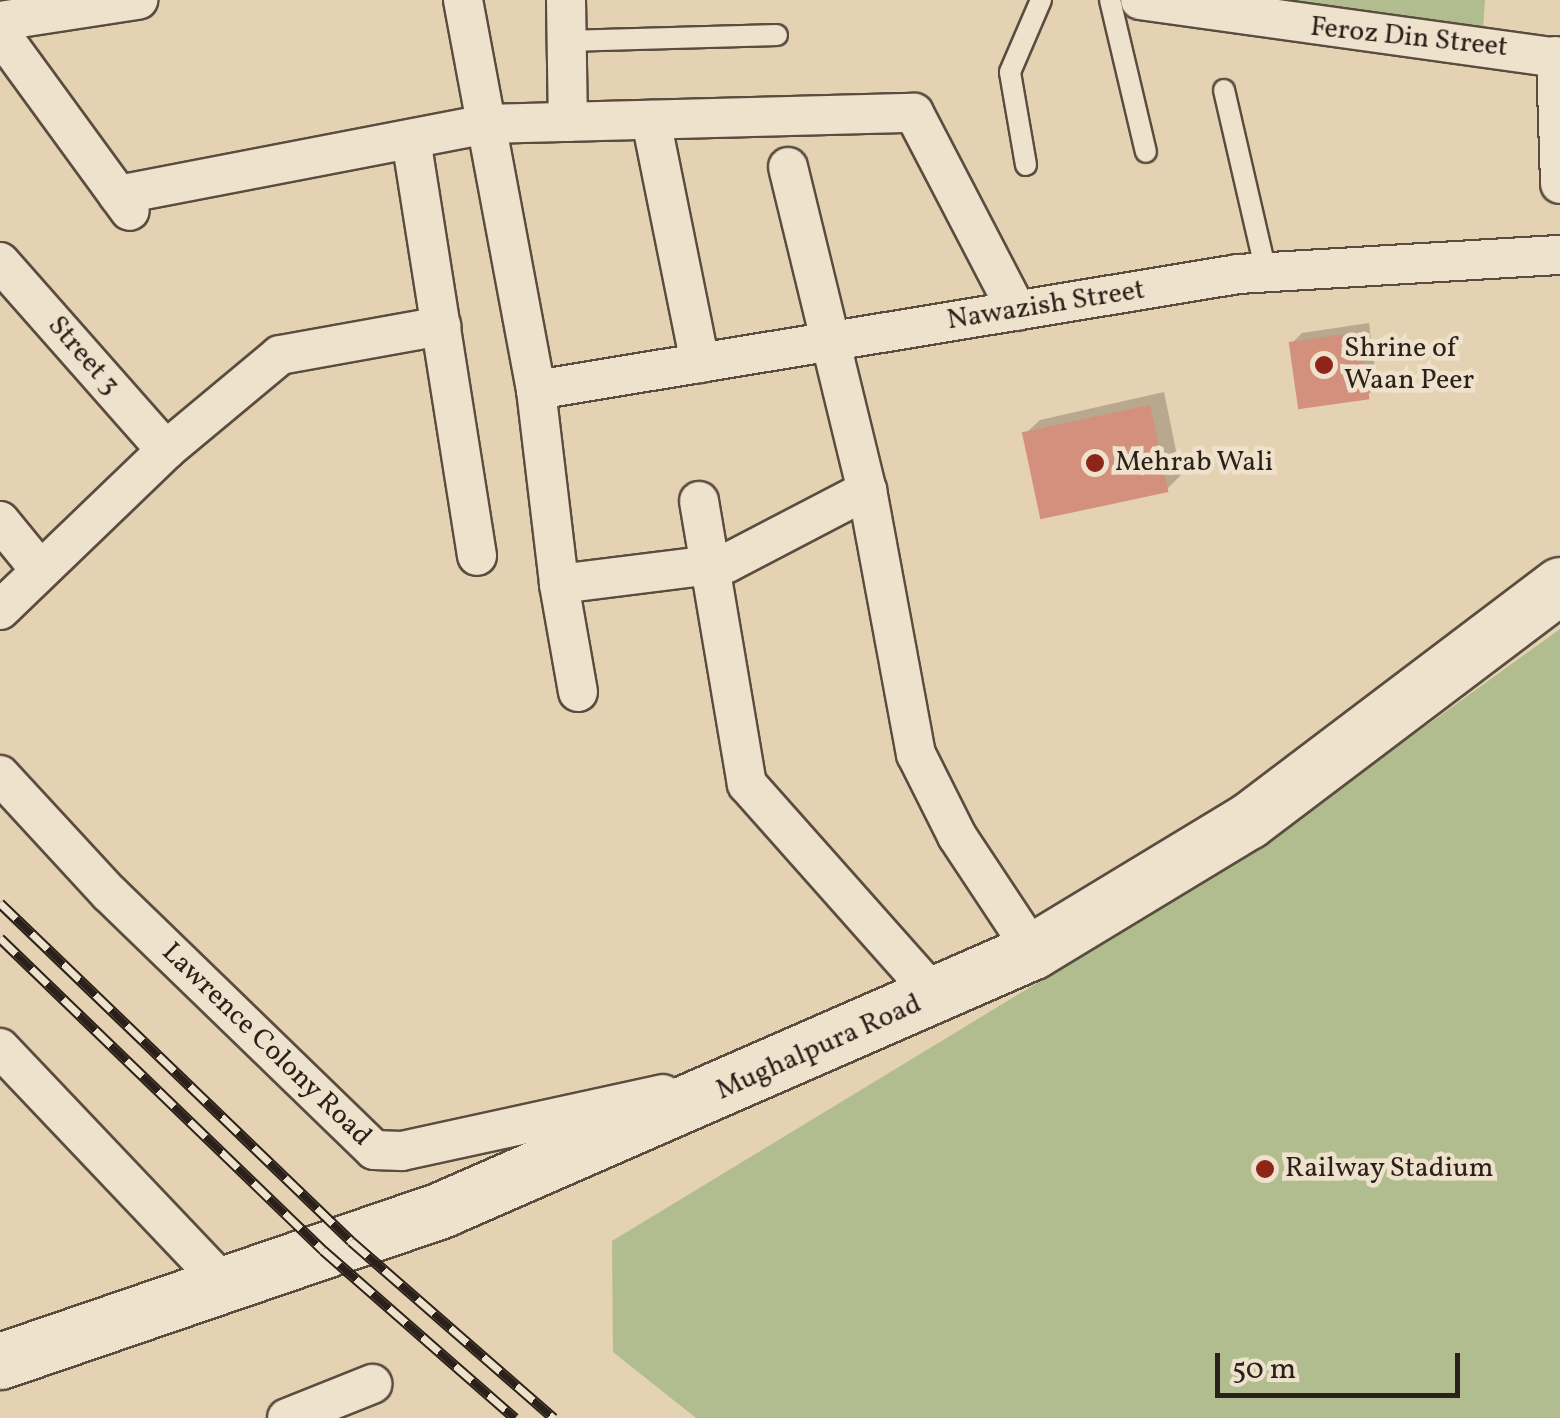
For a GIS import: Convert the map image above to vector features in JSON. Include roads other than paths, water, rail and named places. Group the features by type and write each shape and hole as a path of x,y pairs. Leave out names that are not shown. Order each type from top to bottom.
{"main road":[{"name":"Mughalpura Road","path":"3,1355 443,1209 773,1070 1033,951 1248,821 1560,585"}],"street":[{"path":"0,21 87,4 138,0"},
{"path":"463,0 536,390 559,584 578,692"},
{"path":"566,0 568,122"},
{"name":"Feroz Din Street","path":"1140,0 1274,11 1558,57"},
{"path":"0,33 124,203 486,124 914,113 1017,311"},
{"path":"1558,57 1560,184"},
{"path":"651,120 700,363"},
{"path":"411,139 477,556"},
{"path":"788,166 835,341 916,754 957,836 1033,951"},
{"name":"Nawazish Street","path":"536,390 1266,272 1560,255"},
{"name":"Street 3","path":"0,262 166,450"},
{"path":"0,610 166,450 280,355 441,326"},
{"path":"559,584 727,563 867,490"},
{"path":"700,501 747,784 935,996"},
{"path":"0,521 40,570"},
{"name":"Lawrence Colony Road","path":"0,775 109,893 374,1150 402,1151 773,1070"},
{"path":"0,1048 224,1284"},
{"path":"287,1418 372,1384"}],"lane":[{"path":"1026,166 1010,72 1042,0"},
{"path":"1110,0 1146,152"},
{"path":"566,42 777,35"},
{"path":"1224,90 1266,272"}],"railway":[{"path":"0,903 351,1241 554,1418"},
{"path":"0,938 323,1250 515,1418"}],"place":[{"name":"Shrine of Waan Peer","path":"1324,365"},
{"name":"Mehrab Wali","path":"1095,463"},
{"name":"Railway Stadium","path":"1265,1169"}]}
